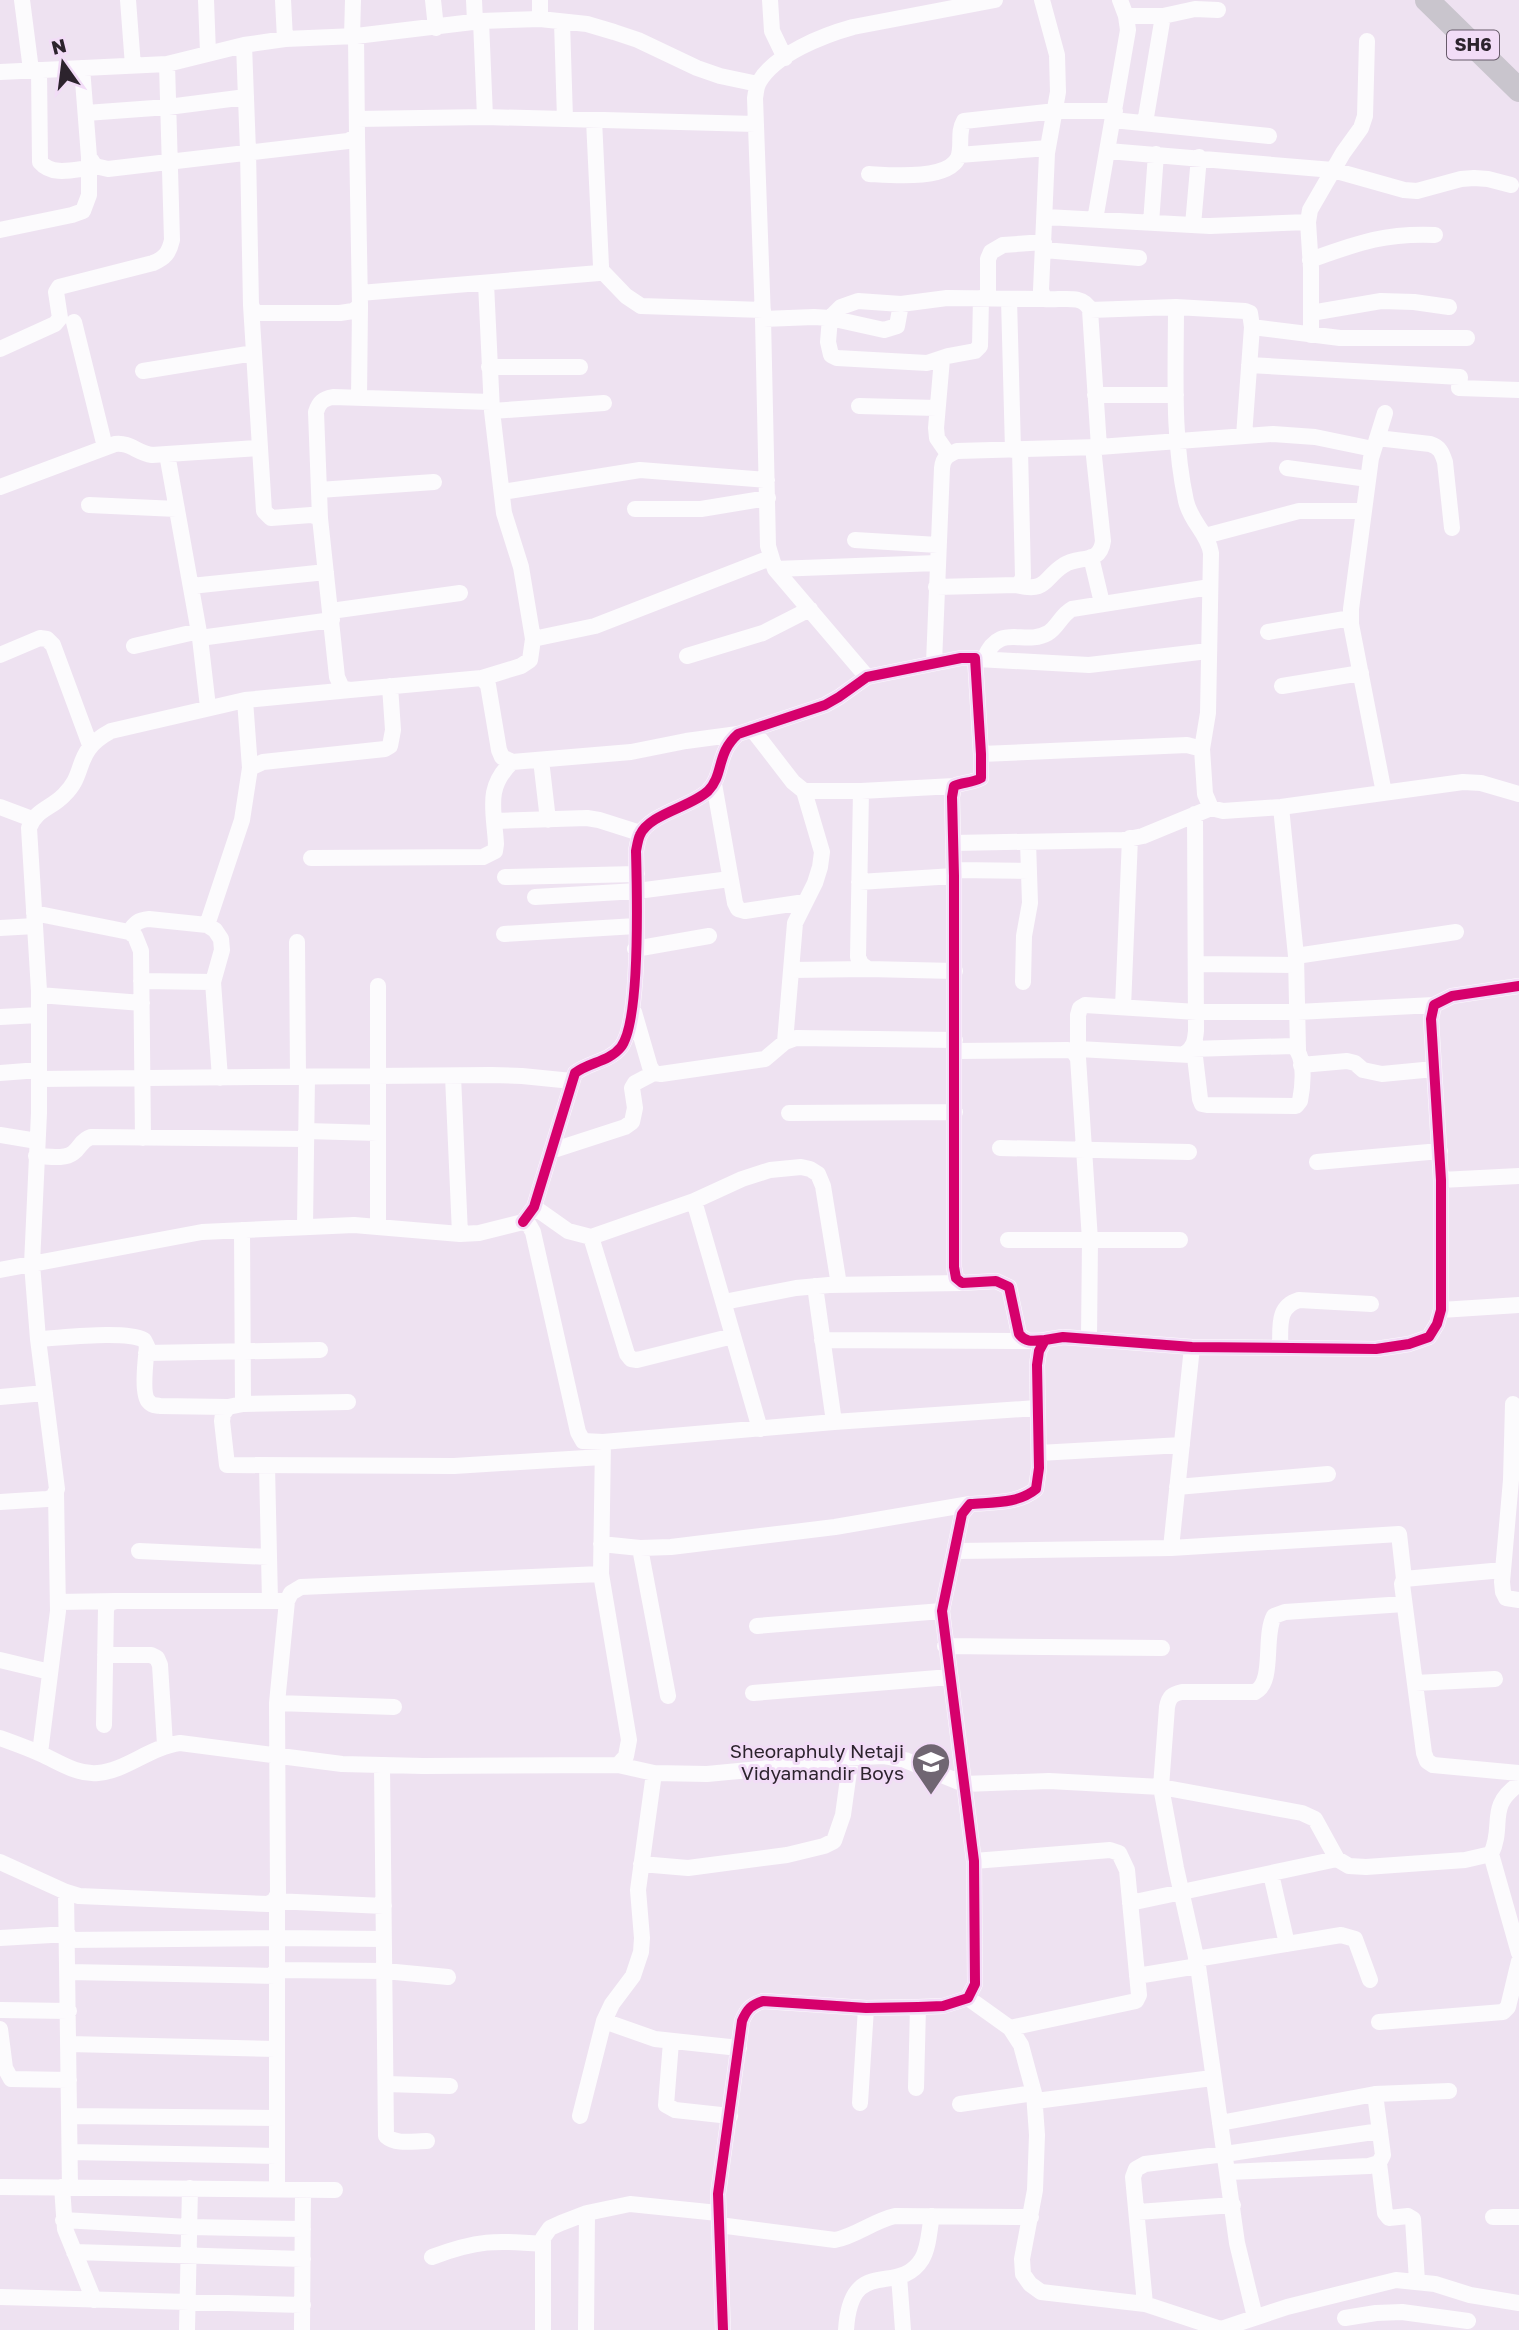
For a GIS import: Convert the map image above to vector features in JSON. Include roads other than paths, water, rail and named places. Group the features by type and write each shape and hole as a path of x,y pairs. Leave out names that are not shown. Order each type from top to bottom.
{"main road":[{"name":"SH6","path":"1426,0 1519,90"}],"street":[{"path":"22,0 35,70 40,162 46,168 59,171 89,162"},
{"path":"128,0 132,66"},
{"path":"206,0 208,53"},
{"path":"283,0 285,39"},
{"path":"353,0 360,300 359,398"},
{"path":"433,0 436,28"},
{"path":"474,0 485,117"},
{"path":"540,0 541,19"},
{"path":"770,0 772,31 785,58"},
{"path":"867,677 772,564 768,546 755,98 758,84 768,70 810,42 853,27 995,0"},
{"path":"1042,0 1057,55 1058,92 1048,148 1041,290 1044,299"},
{"path":"1096,220 1128,30 1126,16 1119,0"},
{"path":"1126,16 1163,16 1195,9 1218,10"},
{"path":"1146,123 1163,16"},
{"path":"0,72 167,64 208,53 285,39 354,37 478,22 541,19 587,24 614,32 638,40 697,68 758,84"},
{"path":"562,22 565,119"},
{"path":"1311,335 1308,222 1314,200 1361,128 1365,116 1367,41"},
{"path":"244,46 251,305 264,511 271,518 311,515 320,518"},
{"path":"0,349 55,324 60,318 56,292 59,287 162,260 169,251 172,240 167,64"},
{"path":"0,230 83,211 89,195 89,162 82,68"},
{"path":"86,113 168,107 246,97"},
{"path":"869,174 936,173 955,163 959,155 964,121 1056,111 1114,115 1146,123 1269,136"},
{"path":"357,119 485,117 756,124"},
{"path":"594,120 601,270 625,296 641,306 830,318 884,330 897,326 901,304"},
{"path":"89,162 108,169 348,141 356,136"},
{"path":"959,155 1048,148"},
{"path":"1108,151 1332,170 1386,186 1416,191 1461,179 1488,179 1511,185"},
{"path":"1152,223 1156,155"},
{"path":"1193,225 1199,158"},
{"path":"1046,217 1232,226 1308,222"},
{"path":"1310,260 1374,238 1409,234 1435,235"},
{"path":"936,587 1040,586 1064,564 1091,557 1102,550 1090,310 1082,299 984,298 947,299 901,304 858,301 841,307 830,318 828,350 831,355 838,358 927,363 975,351 980,346 984,298 988,259 991,252 1003,245 1044,246 1139,258"},
{"path":"251,305 255,313 266,314 340,313 353,311 360,300 486,283 595,274 601,270"},
{"path":"40,1753 58,1602 56,1493 32,1264 39,995 29,828 32,819 67,793 90,745 111,731 245,700 482,678 521,666 530,660 533,639 521,567 504,513 491,406 486,283"},
{"path":"1009,299 1023,577 1016,585"},
{"path":"1311,313 1381,301 1450,307"},
{"path":"1090,310 1176,307 1245,311 1252,317 1252,327 1244,436"},
{"path":"1176,307 1176,441 1186,502 1191,518 1209,542 1211,553 1208,713 1202,749 1205,794 1211,808"},
{"path":"74,322 105,447"},
{"path":"1252,327 1358,339 1467,338"},
{"path":"143,371 254,354"},
{"path":"942,359 937,438 948,454"},
{"path":"1249,365 1460,377 1460,388 1519,390"},
{"path":"489,367 580,367"},
{"path":"1095,395 1176,395"},
{"path":"350,690 342,688 337,677 320,518 316,412 319,404 332,397 491,406 604,403"},
{"path":"859,406 937,408"},
{"path":"1384,793 1351,618 1368,479 1375,443 1385,413"},
{"path":"934,663 942,467 948,454 957,451 1096,447 1293,434 1375,443 1430,444 1437,446 1442,452 1445,462 1452,528"},
{"path":"0,487 122,443 129,444 145,454 258,448"},
{"path":"167,454 200,635 208,707"},
{"path":"1287,468 1368,479"},
{"path":"502,492 640,470 767,480"},
{"path":"319,490 433,482"},
{"path":"635,509 701,509 768,498"},
{"path":"89,505 177,509"},
{"path":"1205,536 1299,511 1364,511"},
{"path":"855,540 938,545"},
{"path":"1091,557 1102,603"},
{"path":"533,639 595,626 772,564 937,563"},
{"path":"191,586 326,572"},
{"path":"804,791 954,786 981,778 980,659 995,641 1013,636 1041,635 1055,627 1064,613 1072,609 1210,587"},
{"path":"134,646 460,593"},
{"path":"687,656 763,633 810,609"},
{"path":"1268,632 1351,618"},
{"path":"0,654 40,638 47,639 53,645 90,745"},
{"path":"482,678 488,685 499,750 502,757 512,762 631,752 745,732 825,705 867,677 961,658 1089,665 1208,651"},
{"path":"1282,686 1361,673"},
{"path":"250,768 263,762 384,749 390,746 393,730 390,686"},
{"path":"207,925 242,820 250,768 245,700"},
{"path":"745,732 728,743 714,784 730,879 738,909 745,911 805,902"},
{"path":"745,732 804,791 822,852 820,867 795,923 785,1042"},
{"path":"981,754 1170,744 1202,749"},
{"path":"541,760 548,820"},
{"path":"311,858 483,857 495,851 494,783 512,762"},
{"path":"953,843 1130,838 1143,836 1211,808 1223,811 1281,807 1463,782 1482,783 1519,794"},
{"path":"0,1270 193,1234 305,1226 378,1226 460,1234 479,1233 523,1222 534,1207 575,1073 609,1057 619,1049 626,1038 633,1009 636,851 640,834 649,823 697,799 714,784"},
{"path":"954,786 951,797 955,971 954,1267 956,1278 962,1283"},
{"path":"860,791 858,957 861,964 868,969"},
{"path":"0,807 32,819"},
{"path":"1187,1052 1195,1057 1202,1104 1296,1106 1300,1101 1296,960 1281,807"},
{"path":"1187,1052 1195,1042 1197,1012 1195,814"},
{"path":"494,821 599,820 640,834"},
{"path":"1123,1007 1130,838"},
{"path":"1023,982 1024,936 1030,904 1028,842"},
{"path":"859,882 954,873 1029,871"},
{"path":"505,877 636,874"},
{"path":"535,897 637,891 730,879"},
{"path":"0,928 34,919 129,932 139,942 143,1138"},
{"path":"129,932 135,923 141,920 207,925 215,930 221,939 222,950 213,982 220,1078"},
{"path":"504,934 636,926"},
{"path":"1196,964 1296,960 1456,932"},
{"path":"635,949 709,936"},
{"path":"297,943 306,1135 305,1226"},
{"path":"791,970 955,971"},
{"path":"141,981 213,982"},
{"path":"378,986 378,1226"},
{"path":"1088,1338 1090,1240 1078,1054 1077,1015 1080,1008 1093,1004 1197,1012 1297,1012 1434,1005 1452,996 1519,986"},
{"path":"39,995 142,1003"},
{"path":"822,1340 1037,1341 1063,1337 1192,1347 1376,1349 1409,1344 1429,1337 1441,1310 1441,1180 1431,1019 1434,1005"},
{"path":"633,1009 654,1073"},
{"path":"0,1017 39,1015"},
{"path":"551,1151 625,1127 632,1122 632,1088 635,1083 654,1073 753,1062 765,1059 785,1042 796,1038 1068,1050 1078,1054 1293,1046 1299,1057"},
{"path":"1299,1057 1347,1060 1363,1070 1382,1074 1434,1069"},
{"path":"0,1073 142,1078 522,1076 572,1081"},
{"path":"453,1076 460,1234"},
{"path":"789,1113 955,1112"},
{"path":"0,1135 64,1157 72,1154 84,1139 91,1138 378,1133"},
{"path":"1000,1148 1189,1152"},
{"path":"1317,1162 1440,1151"},
{"path":"534,1207 568,1231 591,1237 694,1201 742,1179 770,1170 801,1167 810,1169 818,1174 823,1186 839,1285"},
{"path":"1441,1180 1519,1176"},
{"path":"694,1201 760,1429"},
{"path":"523,1222 529,1225 533,1232 578,1432 583,1441 603,1449"},
{"path":"242,1230 244,1350 235,1406 223,1414 227,1465 454,1466 760,1429 1037,1408"},
{"path":"591,1237 627,1354 631,1359 637,1360 733,1336"},
{"path":"1008,1240 1180,1240"},
{"path":"724,1302 815,1286 996,1281 1009,1287 1019,1334 1023,1339 1037,1341"},
{"path":"815,1286 834,1422"},
{"path":"1280,1348 1282,1315 1289,1303 1299,1300 1371,1304"},
{"path":"1441,1310 1519,1305"},
{"path":"38,1339 139,1337 144,1340 146,1353 145,1393 147,1401 152,1405 235,1406 348,1402"},
{"path":"601,1544 640,1548 671,1546 835,1527 970,1504 1014,1501 1027,1496 1036,1489 1039,1452 1037,1341"},
{"path":"1171,1548 1192,1347"},
{"path":"146,1353 320,1350"},
{"path":"0,1397 44,1393"},
{"path":"1513,1404 1503,1592 1506,1598 1519,1600"},
{"path":"1039,1452 1182,1444"},
{"path":"603,1449 601,1574 629,1740 626,1756 618,1765"},
{"path":"267,1466 270,1601"},
{"path":"1177,1487 1328,1474"},
{"path":"0,1502 47,1499 56,1493"},
{"path":"723,2330 718,2194 742,2021 747,2010 753,2004 763,2001 866,2008 943,2006 968,1998 975,1984 974,1861 942,1611 962,1514 970,1504"},
{"path":"956,1551 1171,1548 1399,1534 1404,1604 1427,1761 1433,1765 1519,1773"},
{"path":"640,1548 668,1696"},
{"path":"139,1551 269,1557"},
{"path":"1404,1579 1503,1570"},
{"path":"277,2189 276,1757 287,1601 291,1593 301,1587 601,1574"},
{"path":"104,1725 106,1608 116,1601"},
{"path":"58,1602 287,1601"},
{"path":"1255,2317 1241,2260 1197,1963 1161,1787 1169,1699 1182,1692 1255,1692 1262,1689 1266,1681 1268,1633 1274,1616 1285,1612 1404,1604"},
{"path":"757,1626 942,1611"},
{"path":"945,1646 1162,1648"},
{"path":"105,1656 151,1655 157,1658 160,1665 165,1745"},
{"path":"0,1660 50,1672"},
{"path":"753,1693 950,1677"},
{"path":"1415,1683 1494,1679"},
{"path":"278,1703 394,1707"},
{"path":"0,1738 79,1772 99,1773 165,1745 180,1743 276,1757 382,1766 618,1765 654,1773 736,1772 851,1757 883,1756 905,1760 964,1784 1049,1780 1161,1787 1302,1813 1315,1819 1337,1858 1349,1866 1465,1860 1491,1854"},
{"path":"641,1864 688,1868 787,1855 834,1841 844,1815 851,1757"},
{"path":"382,1766 386,2136 391,2140 427,2141"},
{"path":"580,2116 604,2021 612,2004 638,1966 642,1938 637,1901 654,1773"},
{"path":"1519,1784 1507,1792 1499,1805 1497,1843 1491,1854 1519,1953"},
{"path":"974,1861 1110,1850 1119,1853 1124,1860 1139,1995 1136,2001 1010,2028"},
{"path":"1130,1903 1337,1858"},
{"path":"0,1862 66,1892 108,1898 384,1906"},
{"path":"1271,1874 1287,1944"},
{"path":"66,1892 70,2152 63,2220 94,2300"},
{"path":"1137,1976 1341,1935 1355,1939 1370,1980"},
{"path":"0,1938 384,1940"},
{"path":"1378,2022 1503,2012 1508,2007 1519,1961"},
{"path":"68,1972 385,1971 448,1977"},
{"path":"968,1998 1010,2028 1021,2045 1035,2097 1037,2165 1031,2217 1022,2259 1023,2274 1030,2284 1041,2292 1145,2304 1219,2329 1339,2292 1396,2280 1417,2281 1470,2295 1519,2303"},
{"path":"916,2088 918,2007"},
{"path":"860,2103 866,2008"},
{"path":"0,2010 69,2011"},
{"path":"604,2021 643,2036 671,2042 698,2042 738,2048"},
{"path":"0,2029 2,2066 11,2079 69,2080"},
{"path":"671,2042 666,2105 675,2110 730,2116"},
{"path":"69,2044 276,2049"},
{"path":"960,2104 1212,2078"},
{"path":"386,2084 450,2086"},
{"path":"1220,2123 1375,2094 1449,2091"},
{"path":"1375,2094 1383,2155 1379,2162 1385,2213 1389,2218 1408,2216 1413,2219 1417,2281"},
{"path":"69,2116 277,2118"},
{"path":"1145,2304 1133,2177 1136,2169 1145,2164 1380,2131"},
{"path":"70,2152 277,2156"},
{"path":"1228,2172 1369,2166 1379,2162"},
{"path":"0,2187 334,2190"},
{"path":"187,2330 190,2188"},
{"path":"302,2330 303,2190"},
{"path":"542,2330 543,2238 550,2228 587,2213 630,2204 835,2240 845,2238 880,2219 895,2216 1031,2217"},
{"path":"1138,2212 1233,2205"},
{"path":"586,2330 587,2213"},
{"path":"846,2330 849,2307 859,2288 867,2282 899,2276 923,2257 932,2216"},
{"path":"1493,2217 1519,2217"},
{"path":"63,2220 189,2227 303,2229"},
{"path":"432,2257 462,2245 490,2241 543,2244"},
{"path":"74,2252 303,2259"},
{"path":"899,2276 903,2330"},
{"path":"1339,2292 1347,2324 1376,2313 1402,2312 1468,2326 1470,2295"},
{"path":"0,2297 303,2305"}],"place":[{"name":"Sheoraphuly Netaji Vidyamandir Boys","path":"931,1796"}]}
